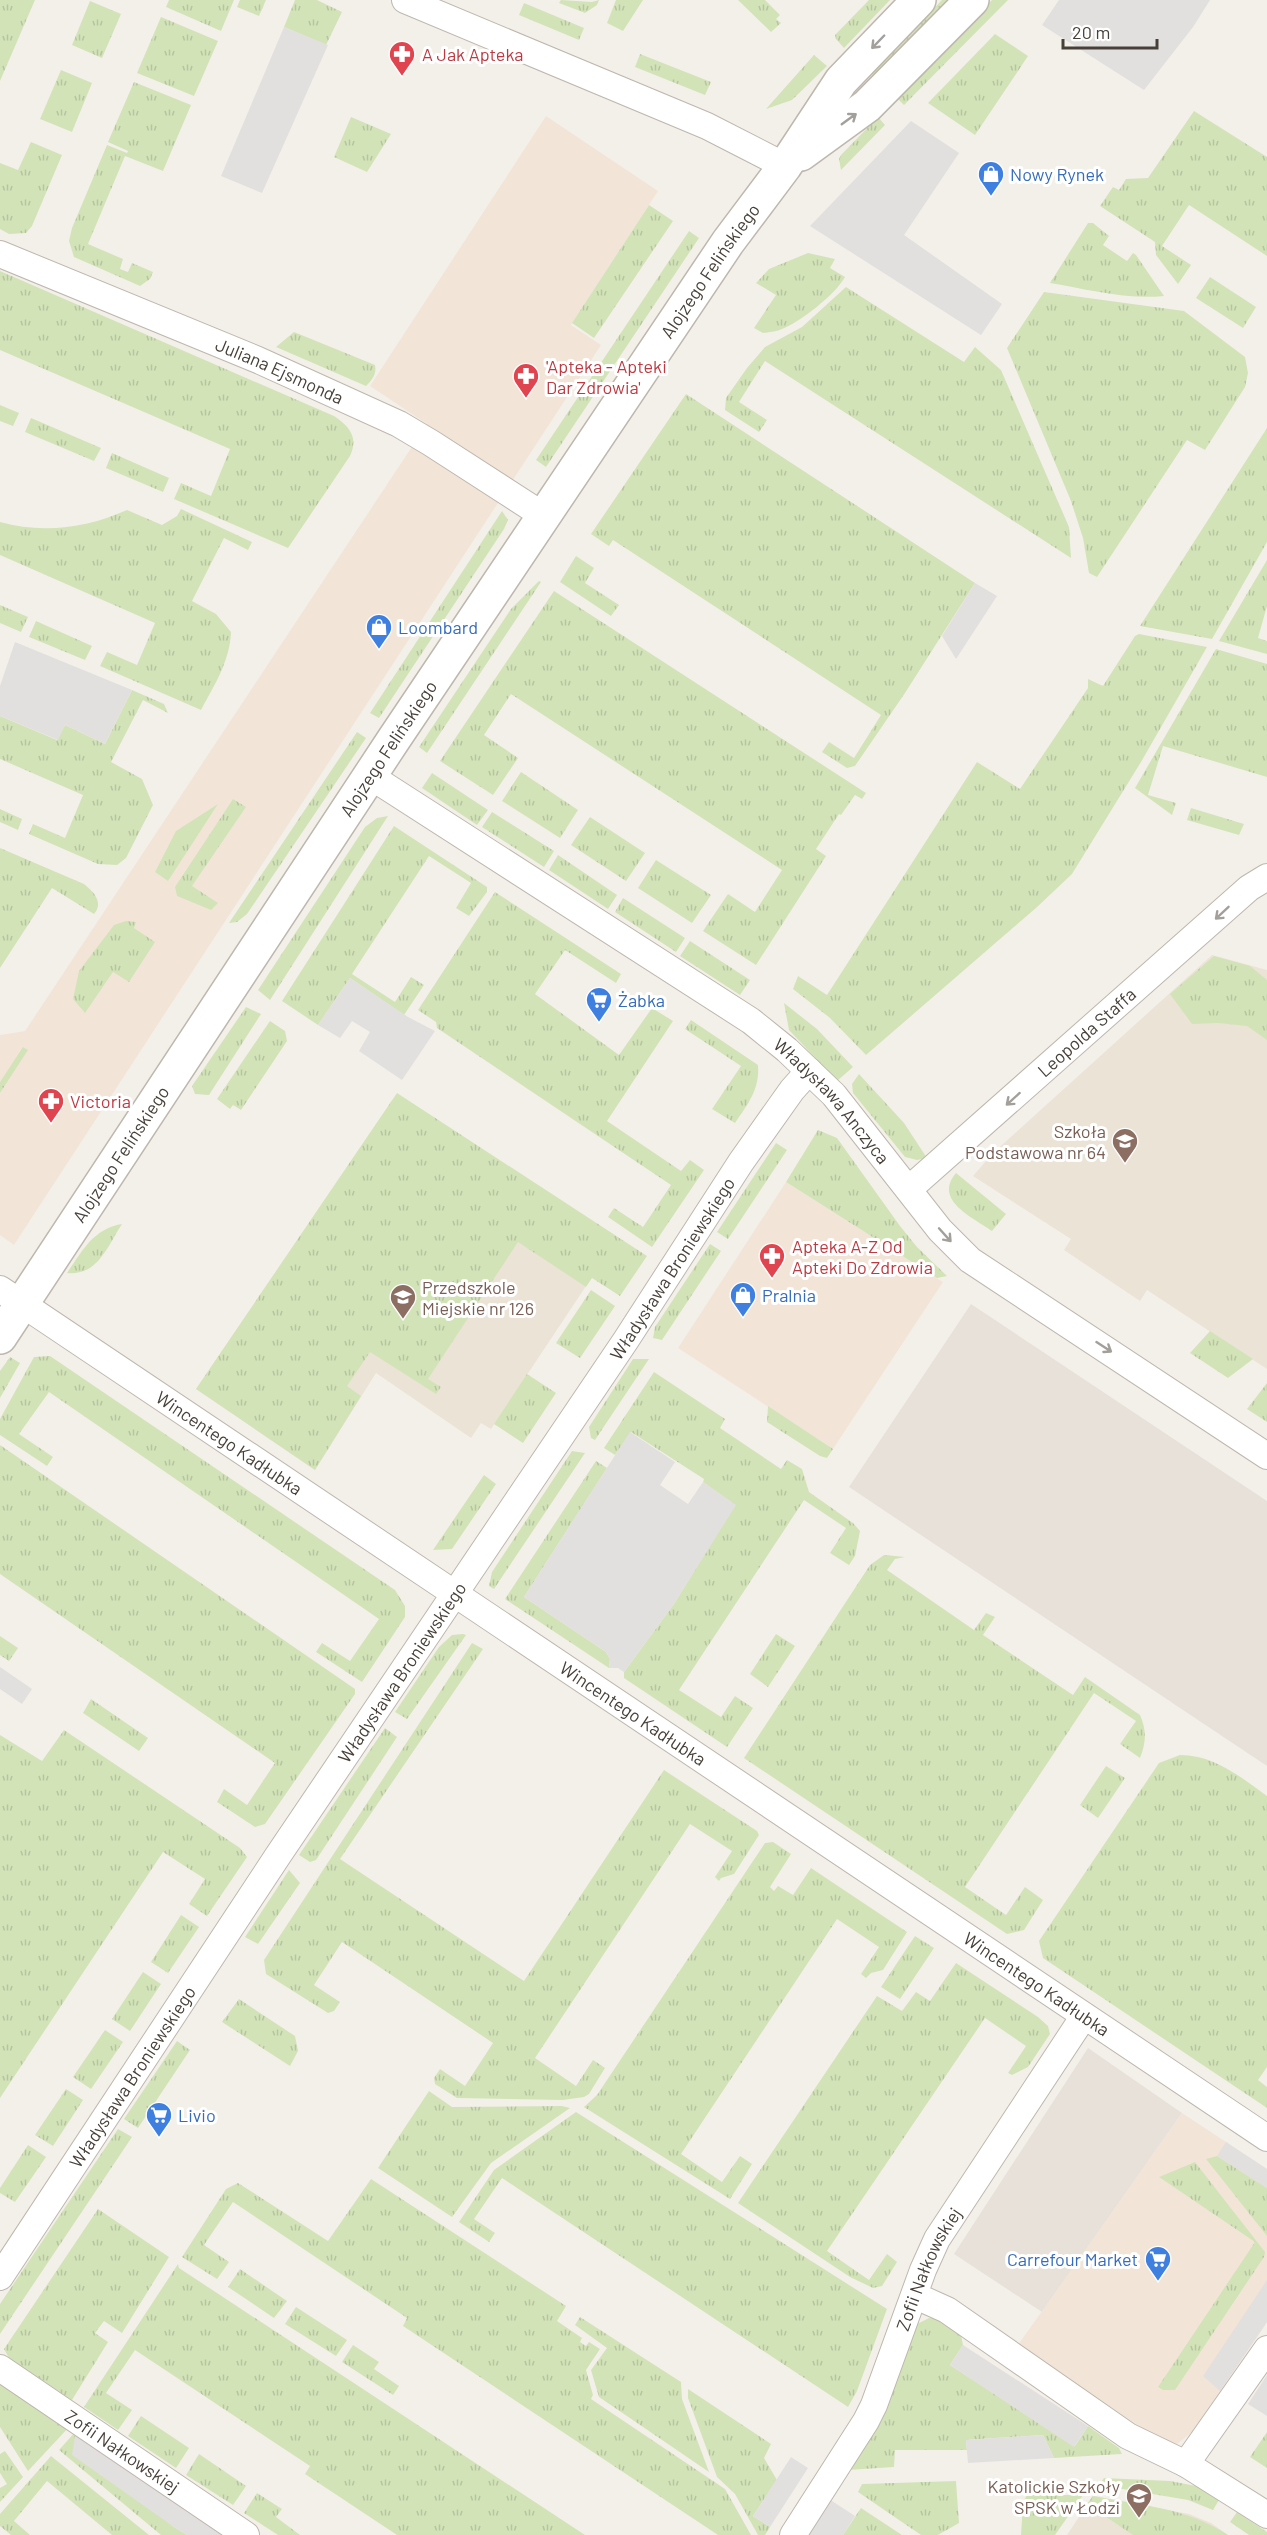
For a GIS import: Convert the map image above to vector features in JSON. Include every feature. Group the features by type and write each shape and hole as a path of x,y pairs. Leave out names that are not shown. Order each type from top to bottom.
{"street":[{"path":"405,0 707,126 785,166"},
{"name":"Alojzego Felińskiego","path":"0,1337 11,1296 370,776 699,284 785,166 841,81 919,0"},
{"name":"Alojzego Felińskiego","path":"785,166 867,106 972,0"},
{"name":"Juliana Ejsmonda","path":"0,254 258,360 399,424 544,516"},
{"name":"Władysława Anczyca","path":"370,776 751,1021 834,1095 940,1230 970,1260 1267,1456"},
{"name":"Leopolda Staffa","path":"909,1189 1249,888 1267,877"},
{"name":"Władysława Broniewskiego","path":"0,2277 455,1592 626,1340 741,1162 792,1090 809,1071"},
{"name":"Wincentego Kadłubka","path":"11,1296 1267,2138"},
{"name":"Zofii Nałkowskiej","path":"793,2535 866,2421 880,2390 926,2262 937,2239 1084,2016"},
{"name":"Zofii Nałkowskiej","path":"918,2297 947,2310 1128,2436 1186,2464 1267,2515"},
{"path":"1186,2464 1267,2349"},
{"name":"Zofii Nałkowskiej","path":"0,2368 246,2535"}],"shaded area":[{"path":"1059,0 1210,0 1193,27 1144,90 1042,25"},
{"path":"284,27 328,45 262,193 221,176"},
{"path":"546,116 658,191 571,325 601,345 14,1245 0,1235 0,1035 25,1031 427,424 370,386"},
{"path":"911,121 959,153 904,235 1002,304 981,335 810,226"},
{"path":"975,583 997,596 956,659 942,636"},
{"path":"15,642 132,690 105,744 65,725 58,740 0,716 0,686"},
{"name":"Szkoła Podstawowa nr 64","path":"1212,955 1267,970 1267,1369 1147,1290 1140,1301 1064,1250 1071,1239 973,1176 993,1153"},
{"path":"350,978 408,1017 435,1031 402,1080 359,1051 370,1032 352,1021 340,1038 318,1025"},
{"name":"Przedszkole Miejskie nr 126","path":"385,1111 592,1277 491,1429 481,1423 471,1438 376,1373 315,1470 196,1389"},
{"path":"786,1182 943,1282 833,1449 678,1348"},
{"path":"971,1304 1267,1501 1267,1766 849,1487"},
{"path":"630,1432 675,1462 660,1485 688,1504 703,1482 736,1505 674,1604 624,1672 618,1668 609,1668 610,1659 606,1652 524,1597"},
{"path":"0,1667 32,1689 22,1704 0,1689"},
{"path":"1088,2048 1182,2113 1042,2312 954,2254"},
{"path":"1182,2113 1267,2169 1267,2322 1192,2432 1177,2444 1160,2440 1018,2345"},
{"path":"1226,2142 1267,2169 1267,2188 1217,2156"},
{"path":"1267,2280 1267,2322 1220,2391 1203,2376"},
{"path":"963,2345 1088,2426 1074,2447 950,2365"},
{"path":"1267,2375 1267,2416 1248,2404"},
{"path":"76,2431 233,2535 187,2535 174,2527 72,2455"},
{"path":"1043,2435 1054,2458 968,2463 966,2440"},
{"path":"791,2457 808,2468 770,2527 753,2516"},
{"name":"Katolickie Szkoły SPSK w Łodzi","path":"1093,2496 1189,2514 1211,2523 1228,2535 1067,2535"},
{"path":"829,2499 855,2516 843,2535 806,2535"}],"green space":[{"path":"0,0 35,0 0,81"},
{"path":"169,0 234,0 221,31 166,7"},
{"path":"240,0 266,0 259,16 237,7"},
{"path":"295,0 317,0 342,12 326,45 284,27"},
{"path":"561,0 592,2 599,0 597,5 585,13 559,3"},
{"path":"616,0 643,0 623,31 607,23"},
{"path":"738,0 765,0 780,15 776,19 781,23 771,32"},
{"path":"869,0 890,0 844,48 835,35"},
{"path":"942,0 956,0 878,80 871,73"},
{"path":"992,0 1008,0 904,105 897,98"},
{"path":"90,1 121,14 102,58 72,45"},
{"path":"524,3 584,28 579,40 519,15"},
{"path":"161,17 218,41 194,96 137,73"},
{"path":"995,34 1028,56 975,135 928,103"},
{"path":"640,54 711,82 705,95 635,67"},
{"path":"814,55 827,66 792,100 766,109"},
{"path":"61,70 92,83 72,132 40,119"},
{"path":"134,82 191,105 163,171 125,156 88,244 123,259 120,269 128,272 132,263 153,272 150,279 140,286 74,257 69,241 72,228 107,145 127,153 128,151 108,142"},
{"path":"1194,111 1267,157 1267,256 1189,205 1162,246 1191,265 1178,284 1156,255 1155,242 1100,206 1113,187 1119,190 1126,179 1148,178"},
{"path":"351,117 391,134 367,172 334,157"},
{"path":"878,117 885,125 841,170 839,159 841,155"},
{"path":"31,142 62,155 32,226 26,233 9,234 0,229 0,163 18,170"},
{"path":"649,205 673,221 594,338 572,323"},
{"path":"1088,223 1093,223 1109,236 1103,245 1127,261 1133,253 1136,255 1164,296 1121,295 1050,283"},
{"path":"689,231 699,238 546,467 536,460"},
{"path":"808,253 835,259 830,268 845,277 833,292 798,320 777,331 763,333 754,328 776,295 756,283 769,269"},
{"path":"0,271 334,416 344,424 353,438 353,449 350,456 288,548 174,499 181,483 211,496 230,449 0,350"},
{"path":"1210,277 1256,307 1243,328 1196,298"},
{"path":"846,287 964,362 975,347 1001,370 1069,527 1071,558 765,361 739,402 767,420 759,432 725,410 726,398 765,347 802,327"},
{"path":"1044,292 1184,311 1245,357 1248,373 1245,387 1205,450 1187,440 1097,577 1089,573 1083,538 1071,501 1007,348"},
{"path":"294,332 375,365 374,377 366,386 276,347"},
{"path":"686,394 975,583 855,766 847,768 822,752 829,742 854,758 881,715 613,540 609,546 591,534"},
{"path":"0,405 19,413 13,426 0,421"},
{"path":"31,418 101,448 94,461 25,432"},
{"path":"1267,428 1267,542 1212,639 1140,626"},
{"path":"112,453 169,478 163,492 106,468"},
{"path":"181,509 252,542 248,550 224,538 192,601 216,614 231,632 228,653 201,710 100,666 107,652 137,665 155,623 0,555 0,522 32,528 65,527 96,521 127,510 162,525 177,516"},
{"path":"502,511 508,520 504,529 379,718 370,713"},
{"path":"576,556 594,568 585,583 619,605 611,616 560,582"},
{"path":"1267,560 1267,606 1258,638 1267,641 1267,654 1219,641"},
{"path":"539,581 541,582 427,753 419,747 511,609"},
{"path":"554,591 866,793 862,799 855,795 841,815 839,814 816,849 826,856 756,965 703,931 728,894 755,912 782,870 511,694 484,735 518,758 493,795 440,761"},
{"path":"0,605 28,617 21,632 0,623"},
{"path":"36,621 92,646 85,660 29,637"},
{"path":"1139,634 1207,647 1141,762 1072,874 866,1055 830,1018 793,989 798,976 827,995 977,762 1020,789 1088,688 1088,679 1103,686 1135,636"},
{"path":"1216,649 1267,664 1267,777 1163,746 1148,795 1176,803 1172,815 1135,788"},
{"path":"132,690 164,704 168,713 143,700 111,762 142,779 153,805 126,858 117,865 98,864 29,834 33,824 65,838 83,795 0,759 0,716 57,740 65,725 105,744"},
{"path":"357,732 366,738 247,914 237,922 229,923"},
{"path":"521,772 578,810 560,838 502,801"},
{"path":"432,773 488,810 477,825 422,788"},
{"path":"233,799 246,807 192,886 218,903 211,910 177,896 175,887"},
{"path":"218,804 168,881 155,872 176,831"},
{"path":"1191,808 1244,824 1239,835 1187,820"},
{"path":"0,809 22,819 18,830 0,822"},
{"path":"492,812 554,851 544,867 482,827"},
{"path":"388,816 270,1000 258,990 365,827 377,818"},
{"path":"590,817 645,853 626,881 571,845"},
{"path":"394,826 487,887 487,892 469,916 456,908 471,883 429,856 352,974 395,1002 411,977 424,985 404,1015 350,978 318,1025 282,1001"},
{"path":"0,848 84,884 94,894 98,906 94,914 52,888 0,968"},
{"path":"558,855 617,895 608,909 549,870"},
{"path":"656,860 711,895 692,923 638,888"},
{"path":"495,892 621,974 616,983 565,950 535,994 619,1055 652,1008 673,1021 607,1121 681,1171 690,1160 704,1170 652,1247 608,1217 614,1208 643,1227 671,1185 437,1028 436,1022 418,1010"},
{"path":"623,898 685,938 676,952 615,912"},
{"path":"126,921 136,922 134,928 155,942 129,982 113,972 85,1013 73,999 79,971 114,925"},
{"path":"690,941 750,980 740,995 680,956"},
{"path":"1214,956 1250,966 1267,980 1267,1040 1247,1026 1218,1023 1192,1024 1170,994"},
{"path":"784,1003 817,1029 853,1067 837,1081 789,1030"},
{"path":"246,1007 261,1014 209,1095 195,1094 192,1086"},
{"path":"691,1020 758,1065 755,1089 749,1103 735,1123 712,1109 741,1066 685,1029"},
{"path":"270,1021 285,1031 287,1041 241,1110 233,1105 230,1109 217,1099"},
{"path":"23,1047 28,1050 0,1093 0,1082"},
{"path":"859,1074 904,1123 927,1158 917,1160 905,1157 853,1093 852,1084"},
{"name":"Przedszkole Miejskie nr 126","path":"397,1093 647,1256 620,1296 592,1278 586,1287 518,1242 428,1379 441,1387 436,1394 370,1352 347,1386 361,1396 315,1470 196,1389"},
{"path":"818,1130 837,1138 900,1226 917,1247 947,1276 937,1278 786,1182"},
{"path":"776,1143 787,1150 728,1239 717,1232"},
{"path":"956,1173 1006,1214 992,1231 966,1214 952,1200 949,1191 950,1183"},
{"path":"122,1224 94,1265 78,1273 67,1273 96,1236"},
{"path":"710,1244 721,1251 662,1340 653,1338 655,1327"},
{"path":"591,1290 615,1306 580,1358 556,1343"},
{"path":"1210,1331 1253,1359 1228,1378 1190,1353"},
{"path":"50,1356 395,1590 405,1606 405,1617 362,1682 316,1652 322,1643 350,1661 379,1619 49,1392 19,1434 53,1457 47,1466 0,1435 0,1419 34,1357"},
{"path":"10,1357 20,1363 0,1398 0,1371"},
{"path":"633,1359 649,1359 595,1440 591,1438 589,1427"},
{"path":"654,1372 725,1419 720,1428 781,1469 787,1460 802,1469 809,1492 853,1523 860,1531 855,1556 849,1565 830,1553 846,1528 804,1500 679,1690 721,1717 735,1696 753,1708 727,1747 624,1678 624,1672 674,1604 735,1505 703,1482 704,1479 631,1432 615,1455 604,1448"},
{"path":"527,1374 556,1393 523,1443 494,1424"},
{"path":"1267,1383 1267,1422 1247,1409"},
{"path":"768,1406 833,1449 827,1458 820,1456 767,1422"},
{"path":"0,1445 355,1689 355,1694 265,1824 255,1827 217,1802 224,1789 247,1805 275,1763 0,1574"},
{"path":"572,1451 585,1453 494,1589 489,1586 492,1572"},
{"path":"596,1461 607,1468 524,1597 606,1652 610,1659 609,1668 505,1599"},
{"path":"484,1475 496,1484 452,1549 433,1550"},
{"path":"884,1555 905,1557 895,1559 887,1570 974,1630 986,1613 995,1617 983,1635 1073,1695 1085,1677 1140,1715 1145,1737 1140,1758 1120,1744 1136,1721 1094,1693 965,1887 1006,1915 1025,1887 1043,1900 1024,1930 1007,1934 744,1758 870,1565"},
{"path":"776,1634 795,1646 768,1687 750,1674"},
{"path":"452,1635 466,1635 407,1719 395,1712 439,1647"},
{"path":"0,1636 18,1648 9,1661 0,1655"},
{"path":"472,1643 483,1649 340,1859 524,1981 664,1770 757,1831 759,1835 734,1874 721,1878 719,1881 715,1877 732,1851 690,1824 535,2058 576,2086 593,2060 605,2068 589,2094 584,2097 563,2100 457,2098 435,2084 434,2078 440,2069 465,2086 493,2043 342,1942 314,1985 340,2002 334,2011 328,2013 266,1974 264,1960"},
{"path":"91,1699 148,1738 139,1751 83,1713"},
{"path":"385,1728 397,1737 316,1860 310,1862 299,1855"},
{"path":"64,1730 240,1848 247,1857 207,1916 189,1904 205,1879 163,1852 0,2098 0,1735 42,1761"},
{"path":"1180,1755 1216,1763 1267,1796 1267,2067 1258,2080 1267,2087 1267,2108 1043,1958 1039,1941 1159,1763"},
{"path":"1106,1766 1125,1778 1098,1818 1080,1805"},
{"path":"773,1842 791,1854 770,1887 774,1891 778,1886 793,1895 811,1868 907,1932 883,1970 871,1973 866,1978 861,1974 879,1947 837,1919 681,2154 722,2182 740,2156 752,2164 730,2199 584,2107 597,2095 765,1843"},
{"path":"289,1870 300,1883 258,1944 245,1937"},
{"path":"181,1915 199,1927 168,1973 151,1962"},
{"path":"915,1936 934,1948 900,1999 881,1987"},
{"path":"956,1963 1038,2017 1048,2026 1050,2034 1028,2067 1012,2075 1008,2073 1026,2046 985,2018 827,2251 869,2280 887,2254 897,2262 882,2286 873,2288 850,2277 738,2203 877,1996 902,2011 916,1992 930,2001"},
{"path":"143,1972 161,1984 130,2031 112,2019"},
{"path":"239,1999 295,2036 298,2051 290,2066 222,2022"},
{"path":"105,2030 123,2042 91,2089 73,2077"},
{"path":"177,2041 190,2050 138,2128 124,2119"},
{"path":"66,2089 83,2100 53,2146 35,2135"},
{"path":"429,2091 452,2107 562,2106 570,2108 491,2163 452,2217 378,2168"},
{"path":"576,2112 887,2309 857,2391 848,2407 502,2178 474,2219 495,2233 489,2242 459,2222 494,2170"},
{"path":"118,2129 132,2137 0,2334 0,2304"},
{"path":"28,2145 46,2157 15,2202 0,2193 0,2188"},
{"path":"1217,2156 1267,2188 1267,2236 1206,2159"},
{"path":"1195,2162 1265,2252 1264,2257 1175,2390 1163,2390 1158,2387 1255,2242 1159,2177"},
{"path":"371,2179 566,2306 557,2321 582,2338 580,2342 586,2346 589,2342 600,2349 586,2370 593,2395 591,2399 725,2489 751,2535 718,2535 403,2326 407,2318 233,2202 204,2245 229,2262 217,2279 182,2257 226,2189 238,2183 328,2241"},
{"path":"98,2209 169,2257 122,2333 104,2321 95,2333 108,2342 72,2400 9,2358 4,2349"},
{"path":"178,2264 179,2268 585,2535 397,2535 305,2474 310,2466 135,2350 106,2393 132,2410 118,2430 84,2407"},
{"path":"240,2269 287,2301 274,2318 228,2287"},
{"path":"296,2307 347,2340 336,2356 285,2324"},
{"path":"580,2317 681,2382 682,2399 709,2472 599,2397 591,2370 607,2348 575,2325"},
{"path":"929,2318 942,2319 961,2335 963,2345 950,2365 1075,2446 1088,2426 1119,2448 1122,2454 1054,2458 1043,2435 966,2440 967,2450 895,2450 894,2467 848,2470 882,2414 917,2324"},
{"path":"353,2345 379,2362 374,2369 399,2386 393,2395 342,2362"},
{"path":"0,2381 70,2426 28,2471 0,2427"},
{"path":"688,2389 771,2444 764,2458 777,2480 753,2516 770,2527 765,2535 758,2535 735,2494 717,2477 688,2398"},
{"path":"141,2416 189,2448 176,2468 128,2436"},
{"path":"76,2431 174,2527 187,2535 161,2535 59,2450"},
{"path":"1267,2432 1267,2468 1250,2457"},
{"path":"5,2451 23,2477 0,2502 0,2488 7,2484 0,2473 0,2454"},
{"path":"199,2454 246,2486 233,2505 186,2475"},
{"path":"51,2456 149,2535 112,2535 47,2481 14,2521 30,2535 11,2535 0,2526 0,2514"},
{"path":"1104,2478 1170,2481 1196,2486 1219,2500 1213,2510 1188,2500 1099,2485"},
{"path":"956,2481 959,2523 938,2535 921,2535 858,2492 862,2484"},
{"path":"257,2493 282,2509 276,2517 300,2535 278,2535 244,2513"},
{"path":"1027,2495 1083,2495 1055,2535 1021,2535 1023,2502"},
{"name":"Katolickie Szkoły SPSK w Łodzi","path":"1093,2496 1180,2513 1213,2526 1228,2535 1133,2535 1087,2504"},
{"path":"861,2508 902,2535 843,2535"},
{"path":"1237,2512 1267,2532 1267,2535 1249,2535 1230,2522"}],"place":[{"name":"A Jak Apteka","path":"402,77"},
{"name":"Nowy Rynek","path":"991,197"},
{"name":"'Apteka - Apteki Dar Zdrowia'","path":"526,399"},
{"name":"Loombard","path":"379,650"},
{"name":"Żabka","path":"599,1023"},
{"name":"Victoria","path":"51,1124"},
{"name":"Szkoła Podstawowa nr 64","path":"1125,1164"},
{"name":"Apteka A-Z Od Apteki Do Zdrowia","path":"772,1279"},
{"name":"Pralnia","path":"743,1318"},
{"name":"Przedszkole Miejskie nr 126","path":"403,1320"},
{"name":"Livio","path":"159,2138"},
{"name":"Carrefour Market","path":"1158,2282"},
{"name":"Katolickie Szkoły SPSK w Łodzi","path":"1139,2519"}]}
